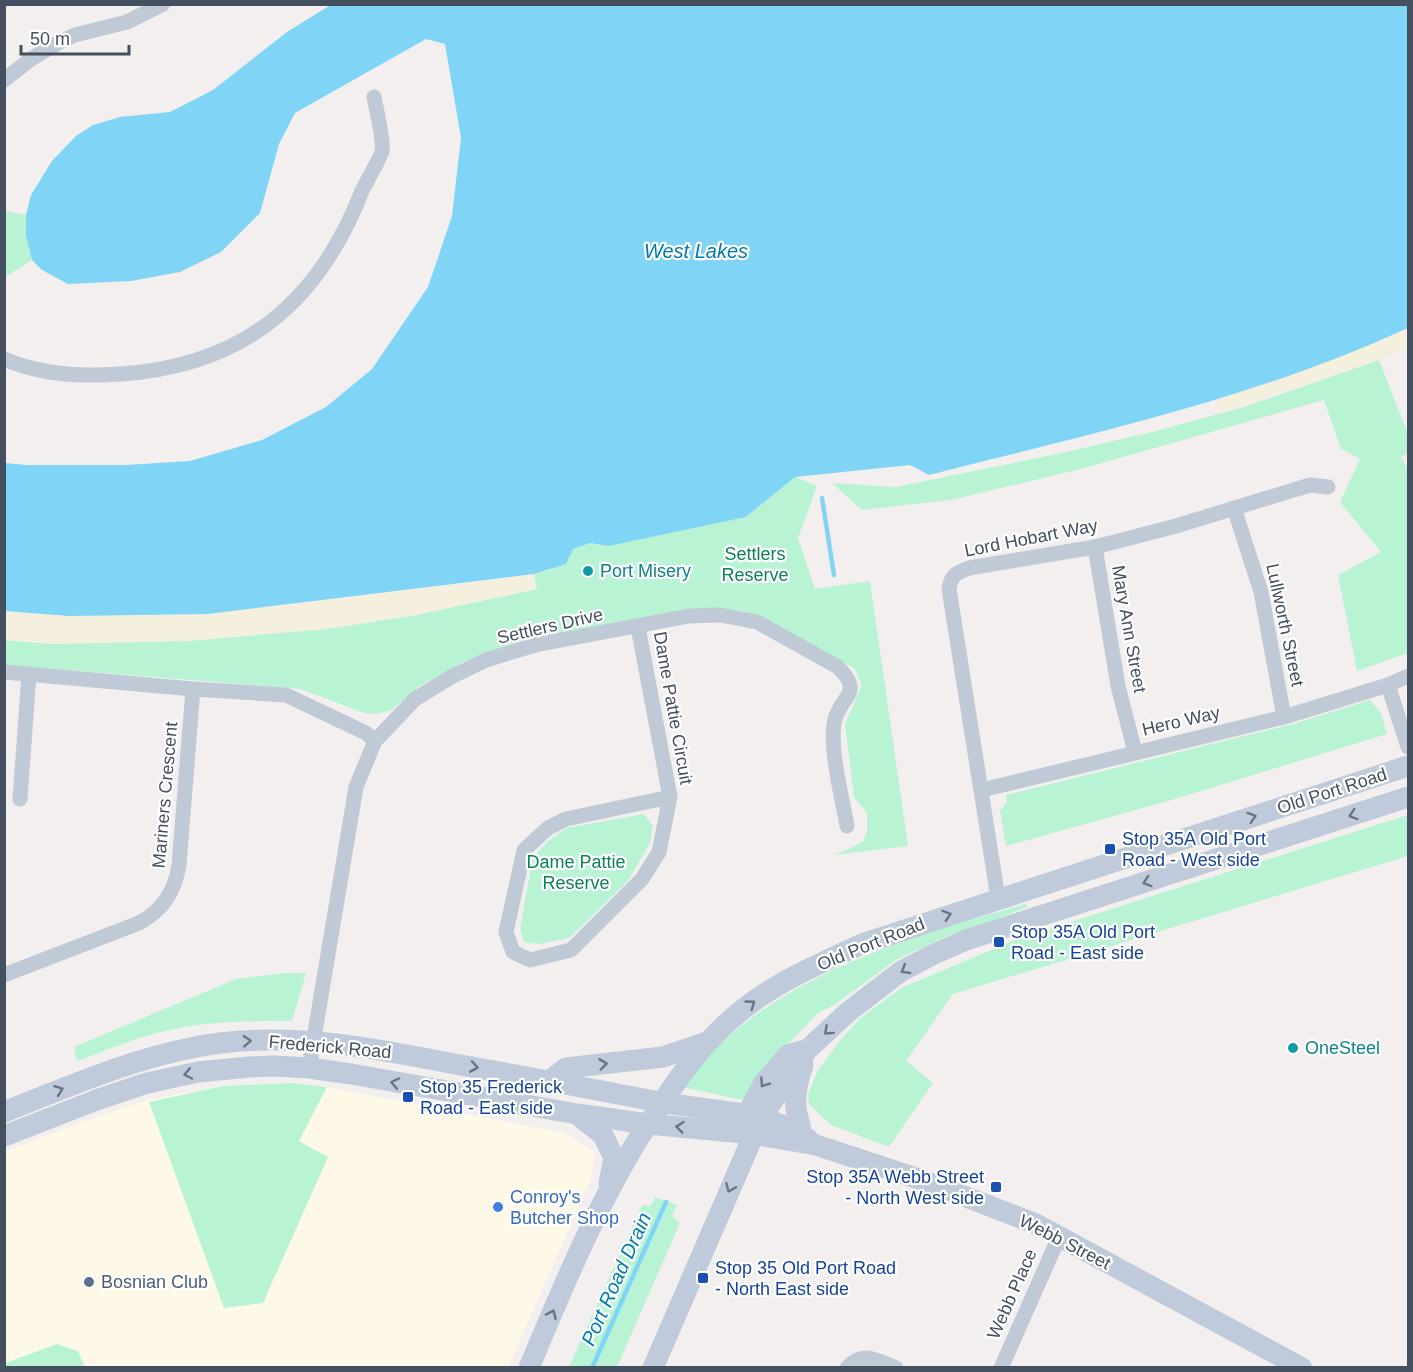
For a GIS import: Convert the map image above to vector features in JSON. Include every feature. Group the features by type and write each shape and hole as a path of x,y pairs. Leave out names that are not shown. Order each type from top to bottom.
{"main road":[{"name":"Old Port Road","path":"529,1368 574,1264 637,1140 707,1042 741,1011 766,993 862,944 1408,766"},
{"name":"Old Port Road","path":"652,1368 749,1125 807,1050 848,1012 900,972 966,940 1408,797"},
{"name":"Frederick Road","path":"4,1112 112,1070 195,1047 246,1041 313,1042 400,1053 662,1102 749,1125"},
{"path":"549,1081 566,1068 663,1057 707,1042"},
{"path":"807,1050 796,1094 797,1115 809,1139"},
{"name":"Frederick Road","path":"4,1136 147,1083 198,1072 249,1067 309,1068 648,1124 749,1125"},
{"path":"577,1114 603,1135 614,1158 607,1196"},
{"name":"Webb Street","path":"749,1125 809,1139 1036,1224 1302,1368"}],"street":[{"path":"4,80 31,59 58,43 75,35 127,22 162,4"},
{"path":"4,359 23,367 53,373 98,376 144,372 182,365 217,353 251,336 284,312 315,280 337,248 382,151 374,96"},
{"name":"Lord Hobart Way","path":"998,898 949,589 951,579 956,573 969,568 1095,547 1310,484 1328,488"},
{"name":"Lullworth Street","path":"1234,508 1261,592 1284,717"},
{"name":"Mary Ann Street","path":"1095,547 1118,686 1136,752"},
{"name":"Settlers Drive","path":"309,1068 356,787 375,741 415,699 451,676 486,660 535,645 689,616 720,615 757,622 838,667 848,677 851,691 834,722 833,743 847,826"},
{"name":"Dame Pattie Circuit","path":"638,627 669,797 658,852 642,879 571,950 530,960 513,952 506,932 524,850 548,828 566,819 669,797"},
{"path":"4,672 286,695 366,733 375,741"},
{"path":"20,799 29,674"},
{"name":"Hero Way","path":"982,790 1284,717 1388,686 1408,676"},
{"path":"1388,686 1408,747"},
{"name":"Mariners Crescent","path":"4,975 139,923 154,915 172,893 179,866 193,689"},
{"name":"Webb Place","path":"1001,1368 1059,1237"},
{"path":"847,1368 855,1359 868,1357 896,1368"}],"shaded area":[{"path":"292,1083 327,1087 564,1133 595,1152 591,1179 508,1367 5,1368 5,1152 147,1100 223,1086"}],"green space":[{"path":"5,211 26,215 26,236 32,260 5,277"},
{"path":"1379,360 1408,434 1408,453 1401,457 1408,469 1408,653 1357,671 1338,575 1381,552 1340,502 1360,459 1341,449 1324,400 1081,469 951,500 862,510 832,483 896,487 1066,452 1244,407"},
{"name":"Settlers Reserve","path":"795,477 817,486 798,538 815,589 870,581 908,846 833,855 863,841 867,832 867,813 854,797 845,724 862,685 854,668 767,620 742,611 697,608 511,644 461,663 418,687 393,709 378,714 364,713 301,689 5,665 4,640 52,644 326,629 416,615 536,589 534,574 550,570 573,549 590,543 609,546 746,517"},
{"path":"1370,700 1381,713 1387,734 1168,801 1006,846 1000,811 1007,802 1006,795 1297,723"},
{"name":"Dame Pattie Reserve","path":"644,814 653,826 650,843 628,881 569,938 539,944 524,942 520,928 533,858 548,841 567,828"},
{"path":"1408,815 1408,856 953,994 906,1061 933,1083 889,1147 831,1125 809,1104 808,1094 818,1070 843,1037 862,1017 901,988 1020,938"},
{"path":"1026,904 1027,907 947,936 896,960 834,1005 818,1013 788,1044 743,1100 682,1087 708,1055 742,1025 778,1000 817,978 898,943"},
{"path":"306,973 292,1021 226,1022 177,1028 140,1038 77,1061 74,1047 236,979"},
{"path":"292,1083 327,1087 299,1141 328,1157 263,1303 224,1308 149,1102 223,1086"},
{"path":"655,1197 677,1205 672,1216 680,1223 617,1367 569,1367 642,1205 651,1206"},
{"path":"57,1344 78,1351 85,1367 5,1367 5,1363"}],"sand":[{"path":"1408,328 1408,348 1379,360 1220,413 1216,401 1372,344"},
{"path":"534,574 537,589 416,615 326,629 189,641 52,644 5,640 4,611 69,616 208,614"}],"water":[{"name":"West Lakes","path":"332,4 1408,5 1408,328 1292,375 1232,394 1111,429 929,475 910,465 795,477 746,517 609,546 590,543 573,549 566,564 534,574 208,614 69,616 5,611 5,463 126,465 190,461 262,440 326,407 372,369 428,287 452,216 461,138 445,44 426,39 295,113 279,144 260,213 221,252 180,272 131,281 68,284 42,270 32,260 26,236 26,215 31,195 52,161 76,136 93,125 120,117 170,112 213,90 287,32"}],"waterway":[{"name":"Port Road Drain","path":"822,498 834,575"},
{"name":"Port Road Drain","path":"592,1368 666,1202"}],"place":[{"name":"Port Misery","path":"588,571"},
{"name":"Stop 35A Old Port Road - West side","path":"1110,849"},
{"name":"Stop 35A Old Port Road - East side","path":"999,942"},
{"name":"OneSteel","path":"1293,1048"},
{"name":"Stop 35 Frederick Road - East side","path":"408,1097"},
{"name":"Stop 35A Webb Street - North West side","path":"996,1187"},
{"name":"Conroy's Butcher Shop","path":"498,1207"},
{"name":"Stop 35 Old Port Road - North East side","path":"703,1278"},
{"name":"Bosnian Club","path":"89,1282"}]}
